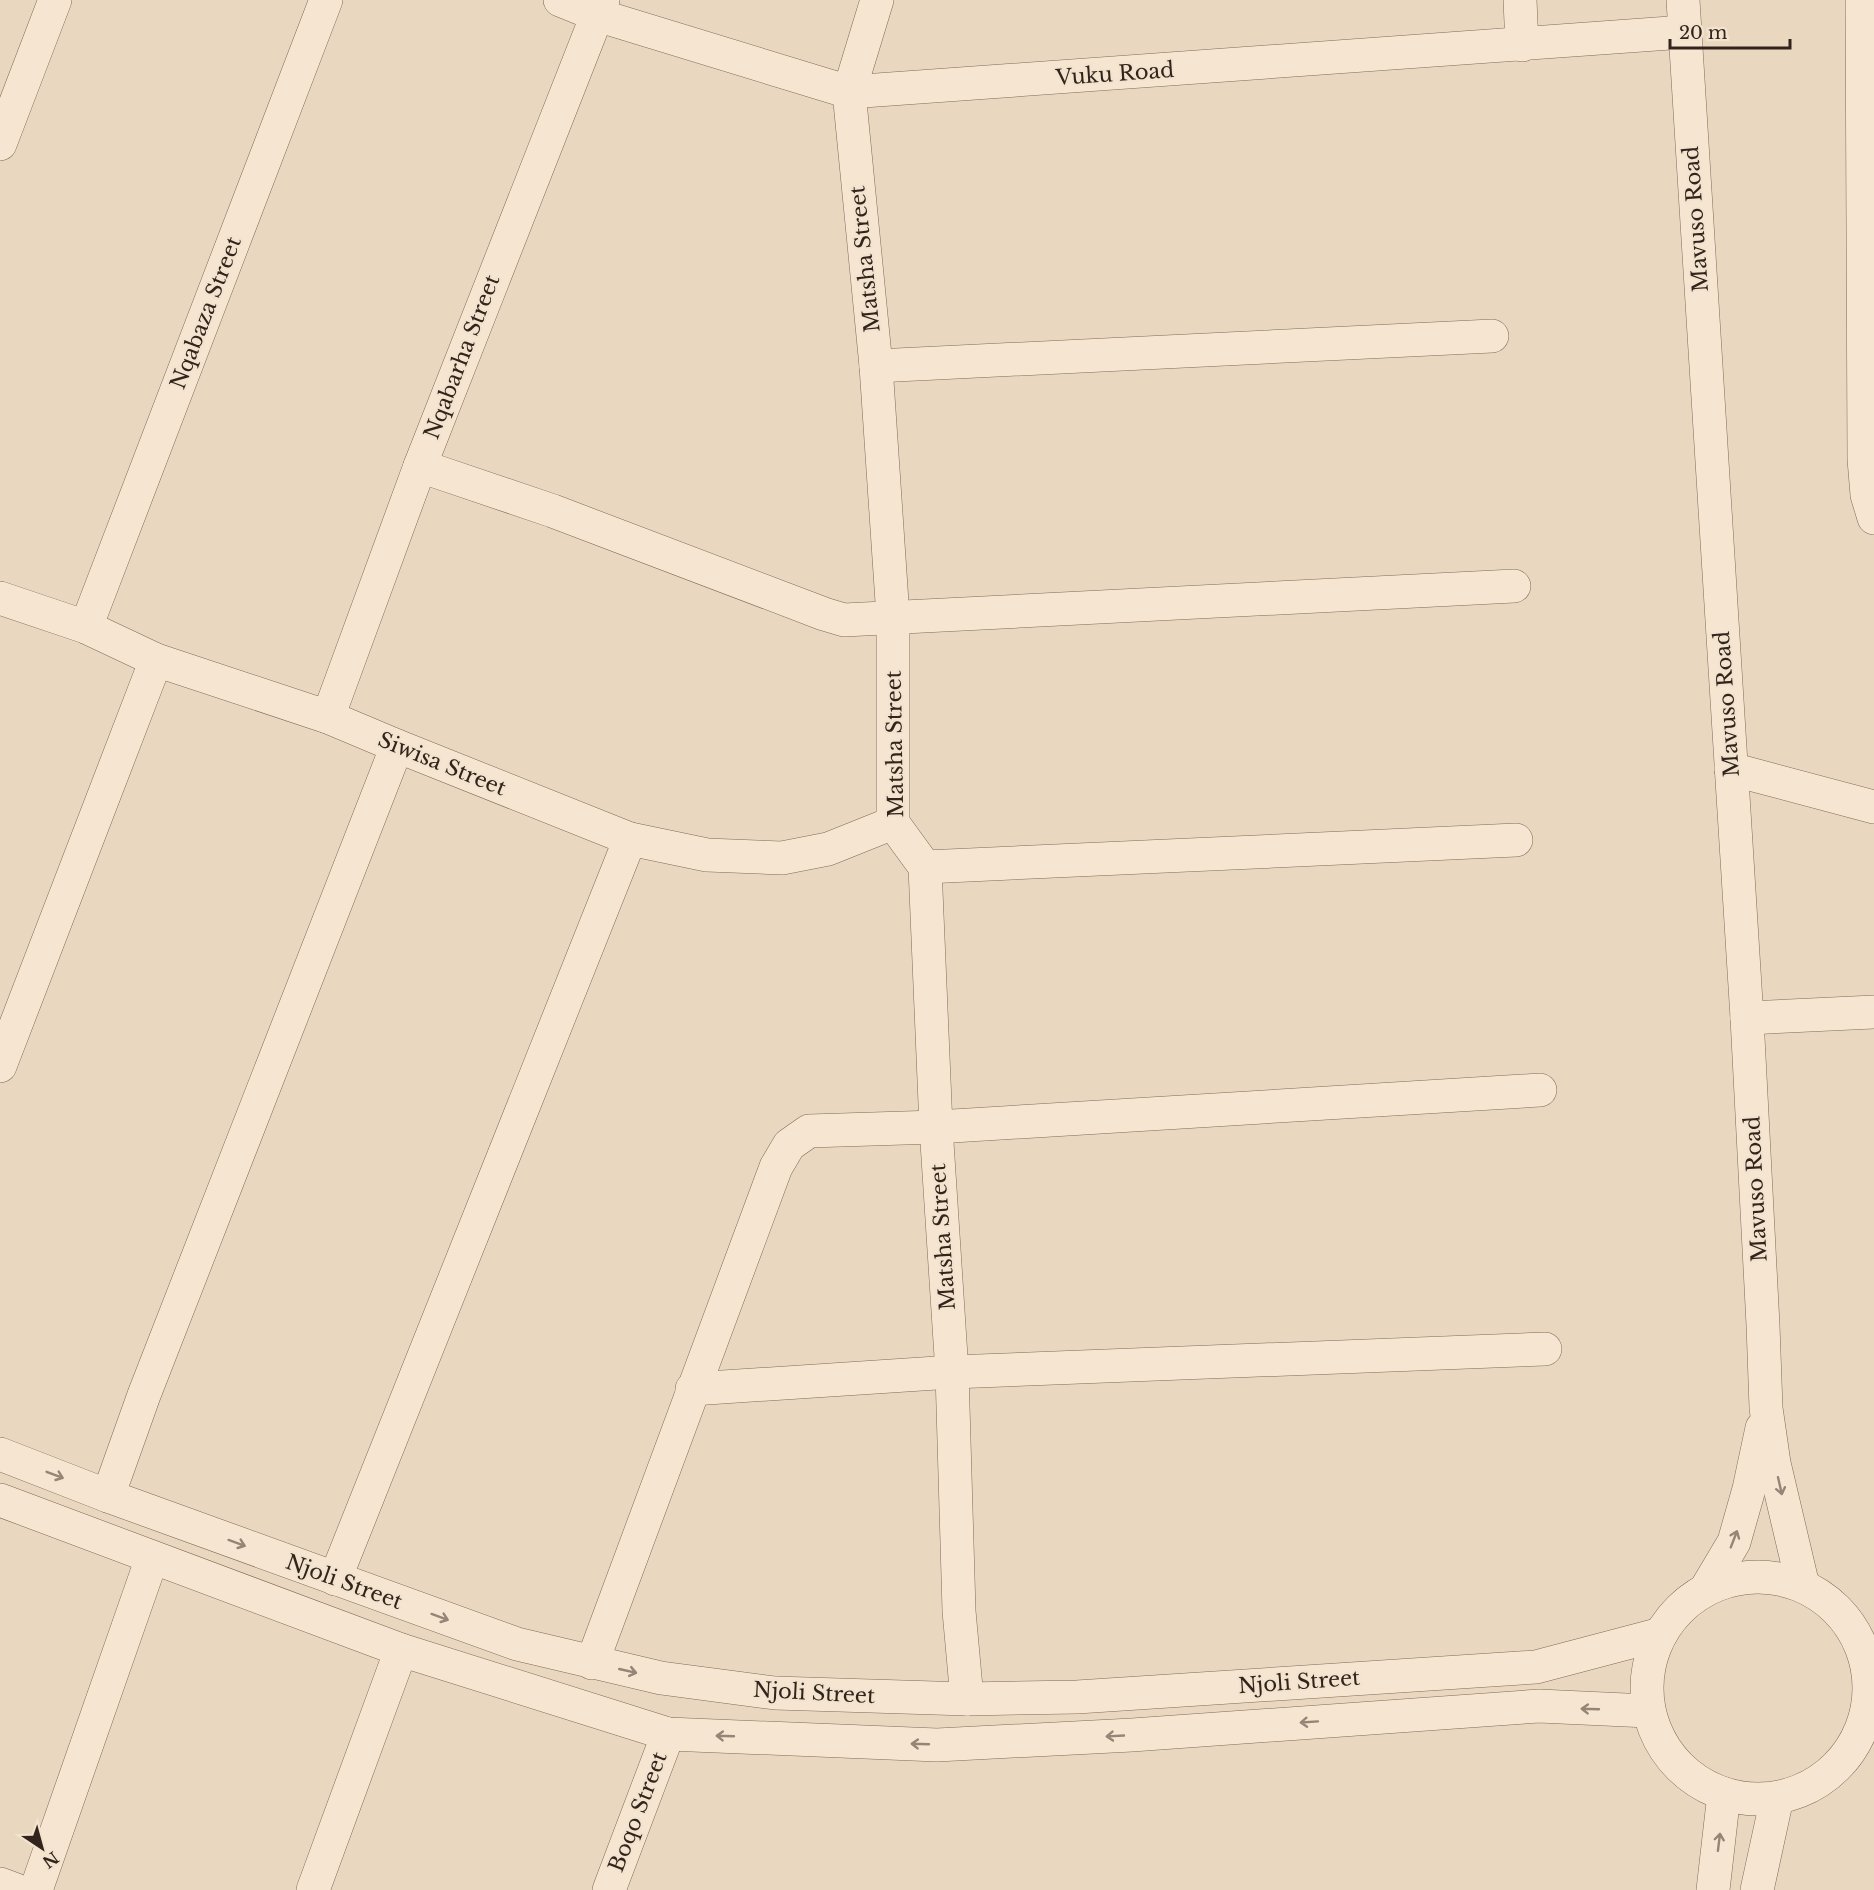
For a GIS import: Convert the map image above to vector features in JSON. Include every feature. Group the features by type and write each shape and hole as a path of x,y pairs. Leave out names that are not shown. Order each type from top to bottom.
{"street":[{"path":"0,144 55,0"},
{"name":"Nqabaza Street","path":"86,627 326,0"},
{"name":"Vuku Road","path":"560,0 600,8 849,92 1684,32"},
{"name":"Matsha Street","path":"877,0 849,92 876,366 893,617 893,823 925,867 936,1127 952,1372 959,1611 967,1699"},
{"path":"1520,0 1522,45"},
{"name":"Mavuso Road","path":"1683,0 1747,1018 1766,1408 1774,1463 1803,1586"},
{"path":"1862,0 1869,403 1864,459 1867,495 1874,518"},
{"name":"Nqabarha Street","path":"328,717 420,466 600,8"},
{"path":"876,366 1492,336"},
{"path":"420,466 553,511 844,620 1514,586"},
{"name":"Siwisa Street","path":"0,598 86,627 156,660 328,717 630,839 707,855 782,858 828,849 893,823"},
{"path":"0,1066 156,660"},
{"path":"108,1496 144,1395 397,746"},
{"path":"1731,769 1874,807"},
{"path":"335,1579 630,839"},
{"path":"925,867 1516,840"},
{"path":"1747,1018 1874,1012"},
{"path":"592,1663 760,1205 776,1167 789,1145 808,1131 936,1127 1540,1090"},
{"path":"692,1389 952,1372 1545,1349"},
{"name":"Mavuso Road","path":"1706,1589 1734,1542 1749,1489 1766,1408"},
{"name":"Njoli Street","path":"0,1454 108,1496 517,1644 661,1678 775,1693 967,1699 1077,1697 1536,1667 1661,1634"},
{"name":"Njoli Street","path":"0,1500 401,1650 668,1734 937,1745 1132,1735 1539,1706 1648,1710"},
{"path":"36,1890 152,1558"},
{"path":"1831,1772 1851,1750 1864,1721 1869,1697 1868,1647 1846,1620 1827,1600 1803,1586 1771,1577 1737,1579 1706,1589 1680,1609 1661,1634 1651,1658 1646,1684 1648,1710 1658,1738 1675,1763 1698,1782 1724,1794 1751,1800 1777,1798 1806,1788 1831,1772 1874,1758"},
{"path":"313,1890 401,1650"},
{"name":"Boqo Street","path":"609,1890 668,1734"},
{"path":"1713,1890 1724,1794"},
{"path":"1756,1890 1777,1798"},
{"path":"0,1884 16,1890"}]}
